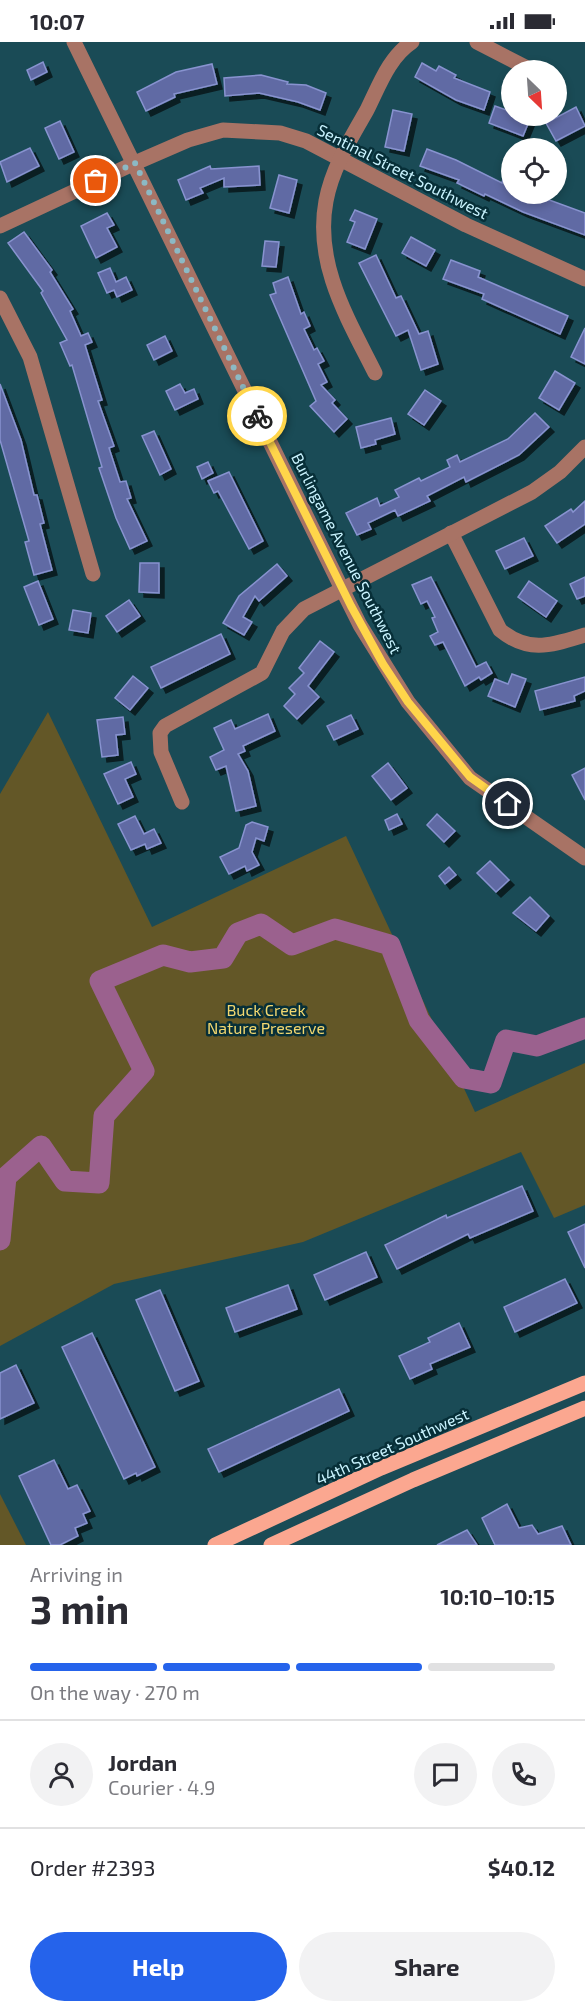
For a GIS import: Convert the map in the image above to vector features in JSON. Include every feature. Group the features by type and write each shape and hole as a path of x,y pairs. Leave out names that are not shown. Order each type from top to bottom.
{"main road":[{"name":"44th Street Southwest","path":"215,1545 381,1468 585,1383"},
{"path":"271,1545 413,1480 585,1408"}],"street":[{"name":"Burlingame Avenue Southwest","path":"74,42 360,625 408,702 470,777 585,858"},
{"path":"375,373 337,297 324,253 326,201 340,160 394,59 412,42"},
{"path":"477,42 512,60"},
{"name":"Sentinal Street Southwest","path":"0,226 188,140 223,130 280,133 306,141 466,225 585,279"},
{"path":"0,298 30,357 93,574"},
{"path":"182,802 161,752 160,733 173,721 262,673 283,631 304,609 341,587 532,492 560,472 585,447"},
{"path":"451,533 500,630 514,641 533,647 585,635"}],"green space":[{"name":"Buck Creek Nature Preserve","path":"48,712 152,927 346,836 475,1112 585,1063 585,1205 554,1218 521,1152 303,1242 114,1284 0,1346 0,794"},
{"path":"0,1494 26,1545 0,1545"}],"building":[{"path":"43,62 47,72 31,80 27,70"},
{"path":"422,63 436,71 439,66 456,75 454,78 490,92 484,110 456,100 415,77"},
{"path":"212,64 217,84 174,94 175,97 146,111 137,92 176,72"},
{"path":"261,75 288,82 287,84 306,85 326,93 320,110 298,102 259,93 225,96 224,78"},
{"path":"495,106 501,108 501,126 527,126 523,136 489,123"},
{"path":"576,107 585,126 562,138 554,138 548,126 567,126 567,112"},
{"path":"393,110 412,114 404,151 385,147"},
{"path":"60,121 74,152 59,159 45,128"},
{"path":"30,148 39,166 7,182 0,162"},
{"path":"427,149 456,160 501,182 501,202 457,183 459,180 420,166"},
{"path":"210,166 211,169 259,166 260,185 224,187 224,178 200,188 203,193 186,200 178,180"},
{"path":"279,175 297,180 289,213 270,208"},
{"path":"506,204 560,204 585,213 585,235"},
{"path":"355,210 377,219 365,249 347,242 355,222 350,220"},
{"path":"107,213 114,225 107,228 117,247 96,258 81,226"},
{"path":"24,232 52,270 50,272 73,309 70,311 81,336 88,333 92,342 85,345 102,400 98,401 114,446 109,448 120,482 126,481 131,498 127,499 147,541 130,549 116,518 99,468 102,467 72,365 70,366 60,343 67,340 41,293 43,291 8,243"},
{"path":"411,237 435,250 426,266 402,253"},
{"path":"265,241 279,242 276,267 262,266"},
{"path":"376,255 396,298 401,296 419,334 428,331 438,364 421,370 408,330 396,336 359,263"},
{"path":"451,260 480,271 478,277 568,316 560,334 482,299 484,294 443,279"},
{"path":"110,268 116,282 126,277 132,290 117,297 114,290 107,293 98,273"},
{"path":"288,277 301,314 304,312 310,326 304,329 314,350 317,348 324,361 318,364 327,382 321,385 335,400 332,403 347,419 334,432 310,406 316,401 270,295 276,293 273,283"},
{"path":"585,328 585,364 571,357"},
{"path":"165,336 172,351 154,360 147,345"},
{"path":"555,371 575,383 559,410 539,398"},
{"path":"0,384 21,440 34,495 37,495 44,523 40,524 52,570 34,575 25,542 29,541 0,440"},
{"path":"180,384 185,393 194,389 198,399 175,410 166,391"},
{"path":"425,390 441,401 424,425 408,414"},
{"path":"535,413 549,427 519,455 466,482 464,477 427,496 430,501 398,516 395,510 368,523 371,529 357,535 346,513 377,498 380,506 399,497 395,490 419,478 421,481 450,467 447,460 457,455 460,462 508,439"},
{"path":"391,418 395,434 375,440 376,444 361,448 356,427"},
{"path":"154,431 171,469 160,475 142,436"},
{"path":"208,462 213,473 202,479 197,467"},
{"path":"229,472 263,541 249,549 218,491 214,493 208,481"},
{"path":"585,501 585,524 557,543 545,526 571,509 573,512"},
{"path":"524,538 533,556 505,569 496,551"},
{"path":"140,563 159,563 159,593 139,592"},
{"path":"277,564 287,576 259,601 255,596 243,617 252,622 244,635 223,623 239,596"},
{"path":"431,577 476,667 486,662 492,673 481,680 479,677 465,686 443,642 435,645 430,636 438,632 432,618 435,617 427,601 421,604 412,585"},
{"path":"585,577 585,596 577,599 570,584"},
{"path":"38,581 53,619 39,625 24,587"},
{"path":"529,581 557,601 546,617 518,597"},
{"path":"129,600 140,616 117,632 106,616"},
{"path":"73,610 91,613 88,633 69,630"},
{"path":"221,634 230,654 161,688 151,667"},
{"path":"320,641 334,652 308,686 319,697 297,719 284,706 295,694 289,688 304,673 299,668"},
{"path":"512,674 526,679 515,707 488,696 495,679 508,684"},
{"path":"133,676 148,688 130,710 115,698"},
{"path":"585,677 585,691 574,696 575,701 540,710 535,691"},
{"path":"268,714 275,731 243,746 245,751 238,754 248,771 256,806 236,811 226,766 216,770 210,757 224,750 214,728 231,720 235,729"},
{"path":"351,715 358,729 334,740 327,726"},
{"path":"123,717 125,734 116,735 118,755 102,757 97,720"},
{"path":"131,762 136,774 125,779 133,797 118,804 104,774"},
{"path":"388,763 407,788 391,800 372,776"},
{"path":"585,768 585,800 572,775"},
{"path":"397,814 402,824 389,830 385,820"},
{"path":"437,814 455,831 444,842 427,825"},
{"path":"135,816 144,834 154,829 161,843 147,849 145,844 131,850 118,824"},
{"path":"252,822 268,827 264,841 256,838 252,852 259,865 247,871 245,866 229,874 220,857 239,848 246,825"},
{"path":"490,861 509,880 496,892 477,873"},
{"path":"449,867 456,875 445,884 439,876"},
{"path":"530,897 549,916 536,931 513,913"},
{"path":"522,1186 533,1211 470,1238 468,1234 397,1269 385,1245 446,1215 447,1218"},
{"path":"585,1224 585,1268 568,1232"},
{"path":"366,1252 377,1277 325,1300 314,1275"},
{"path":"565,1279 577,1303 515,1332 504,1307"},
{"path":"288,1285 297,1309 235,1332 226,1308"},
{"path":"160,1290 199,1381 175,1391 136,1300"},
{"path":"459,1323 470,1347 430,1364 432,1369 410,1379 399,1356 430,1342 428,1338"},
{"path":"92,1333 155,1467 137,1476 136,1473 124,1479 62,1347"},
{"path":"16,1365 34,1403 0,1419 0,1373"},
{"path":"339,1389 349,1411 219,1472 208,1449"},
{"path":"54,1460 68,1489 77,1485 90,1511 83,1514 87,1523 75,1528 78,1536 60,1545 51,1545 19,1476"},
{"path":"507,1504 519,1528 532,1525 538,1534 562,1526 571,1545 495,1545 482,1518"},
{"path":"467,1530 477,1545 437,1545"}],"waterway":[{"path":"0,1240 6,1177 41,1146 65,1181 99,1183 104,1116 144,1071 100,981 163,955 190,962 223,958 238,933 261,924 292,945 335,929 390,945 419,1020 464,1078 491,1083 506,1040 537,1046 585,1028"}],"way so far":[{"path":"96,181 135,163 257,416"}],"route":[{"path":"257,416 360,625 383,664 408,702 470,777 508,804"}]}
